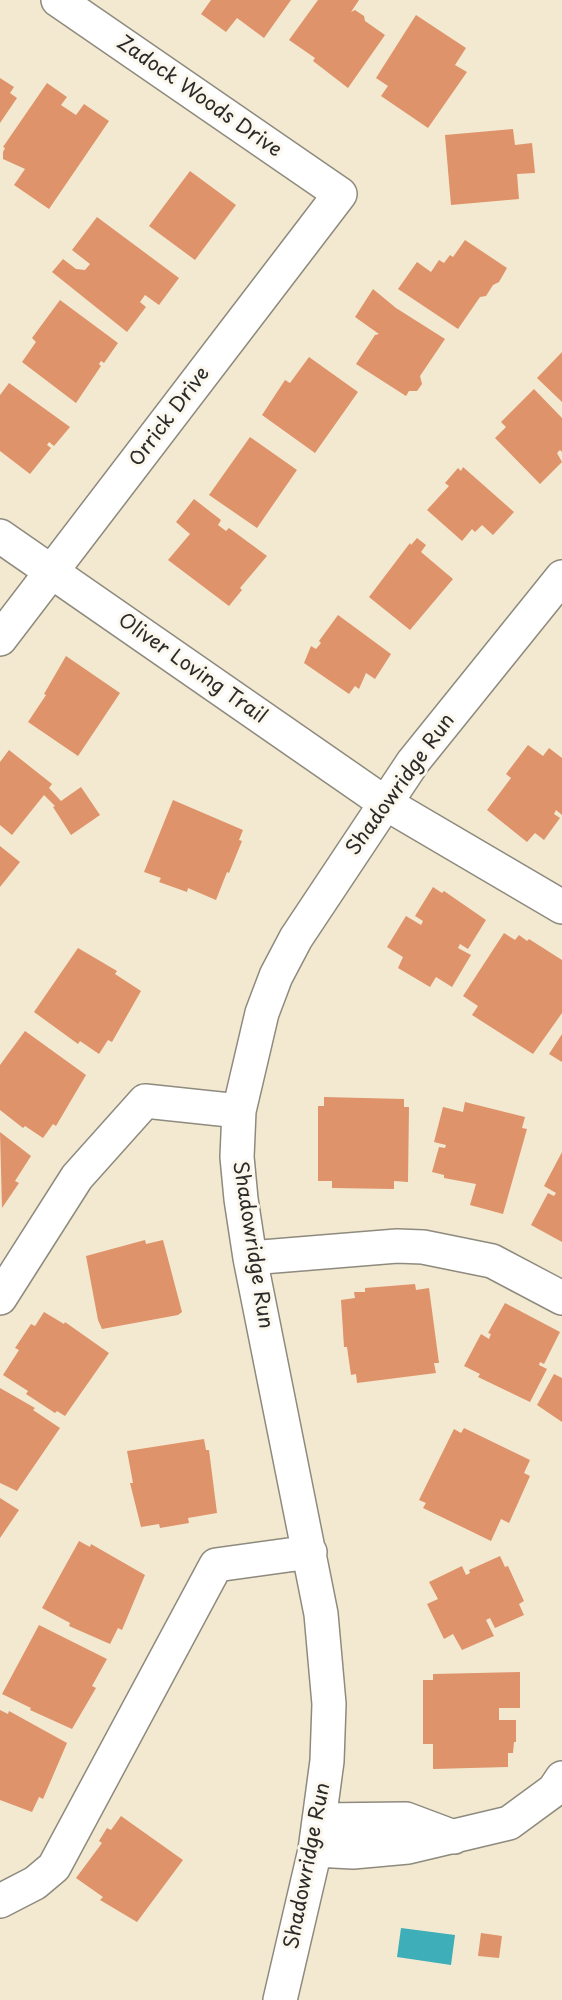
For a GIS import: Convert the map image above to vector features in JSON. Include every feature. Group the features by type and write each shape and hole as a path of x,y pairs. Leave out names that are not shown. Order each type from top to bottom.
{"street":[{"name":"Zadock Woods Drive","path":"58,0 340,194"},
{"name":"Orrick Drive","path":"0,639 340,194"},
{"name":"Oliver Loving Trail","path":"0,536 385,802 562,907"},
{"name":"Shadowridge Run","path":"280,2000 317,1835 327,1761 328,1704 321,1614 250,1258 237,1157 239,1111 250,1054 276,976 296,938 413,762 562,577"},
{"path":"0,1298 77,1177 145,1101 239,1111"},
{"path":"250,1258 423,1246 492,1261 562,1298"},
{"path":"0,1901 35,1883 54,1867 216,1564 310,1552"},
{"path":"317,1835 378,1851 454,1837 513,1821 554,1790 562,1778"}],"water":[{"path":"401,1928 455,1935 451,1965 397,1957"}],"building":[{"path":"211,0 291,0 264,38 237,18 226,32 201,14"},
{"path":"318,0 359,0 351,12 355,10 364,16 365,21 385,35 348,88 313,61 315,58 289,40"},
{"path":"416,15 466,48 455,65 467,72 428,128 381,96 388,86 376,78"},
{"path":"0,78 14,87 10,93 17,98 0,123"},
{"path":"47,83 67,97 61,105 76,115 84,104 109,121 49,209 14,185 25,169 3,159 5,148 3,147"},
{"path":"513,129 515,145 532,143 535,173 517,174 519,199 451,205 445,135"},
{"path":"190,171 236,205 195,260 149,226"},
{"path":"97,217 179,278 159,305 145,295 140,302 146,307 127,332 52,272 63,259 76,269 85,270 90,264 72,250"},
{"path":"465,240 507,268 499,282 493,285 486,296 480,297 458,329 398,289 417,262 431,272 439,260 444,263 450,255 453,257"},
{"path":"373,289 396,308 445,339 420,376 422,384 417,391 409,391 406,396 356,364 375,335 379,334 355,317"},
{"path":"60,300 118,343 104,363 101,361 99,364 101,366 76,403 22,362 36,342 32,338"},
{"path":"562,352 562,402 537,378"},
{"path":"309,357 358,392 315,453 262,415 285,380 290,383"},
{"path":"9,383 70,427 54,446 49,442 47,445 51,448 30,474 0,451 0,395"},
{"path":"534,389 562,418 562,452 560,450 557,453 562,462 540,484 495,438 506,427 501,422"},
{"path":"250,437 297,470 257,528 209,495"},
{"path":"463,467 514,512 493,535 482,525 475,532 472,529 462,541 427,510 449,486 445,483 458,468 461,471"},
{"path":"194,499 221,520 218,525 226,531 229,528 267,556 240,588 242,590 229,606 168,560 190,534 176,522"},
{"path":"417,538 426,545 421,552 453,579 410,630 369,597 410,543 411,545"},
{"path":"338,615 391,654 375,679 366,673 359,689 355,686 349,694 304,663 311,646 316,649 321,643 319,641"},
{"path":"66,656 120,693 78,756 28,722 46,695 44,694"},
{"path":"528,745 543,756 549,748 562,758 562,815 556,810 554,814 560,818 544,840 535,833 527,842 487,810 511,778 506,774"},
{"path":"9,750 52,784 49,788 61,801 81,787 100,815 71,835 53,807 55,806 44,795 12,835 0,825 0,762"},
{"path":"173,800 243,830 239,840 242,841 216,900 188,888 187,892 159,882 161,878 144,872"},
{"path":"0,846 20,862 0,887"},
{"path":"433,887 442,893 444,891 486,920 468,949 460,944 458,948 471,955 452,987 436,977 430,987 398,968 403,957 387,947 406,916 421,925 423,921 415,916"},
{"path":"504,933 515,940 519,935 527,941 529,939 562,960 562,1013 533,1054 472,1015 478,1006 463,996"},
{"path":"78,948 117,971 115,974 141,991 112,1042 108,1040 99,1054 80,1041 78,1044 34,1012"},
{"path":"25,1031 86,1075 56,1126 53,1124 43,1138 25,1126 23,1128 0,1110 0,1065"},
{"path":"562,1034 562,1062 549,1054"},
{"path":"324,1097 404,1099 404,1107 409,1107 408,1182 394,1181 394,1189 332,1188 332,1181 318,1181 318,1106 324,1106"},
{"path":"465,1102 525,1117 522,1128 527,1129 503,1214 470,1205 476,1184 444,1178 444,1175 432,1172 439,1147 445,1148 446,1145 434,1142 443,1107 463,1112"},
{"path":"0,1132 31,1156 15,1181 19,1183 2,1208"},
{"path":"562,1152 562,1242 531,1225 548,1193 554,1196 556,1193 544,1186"},
{"path":"145,1240 146,1244 163,1240 182,1312 178,1315 102,1329 98,1320 86,1256"},
{"path":"415,1284 416,1290 429,1288 439,1363 434,1363 436,1373 357,1383 356,1374 351,1375 347,1347 344,1347 341,1300 355,1298 354,1292 365,1292 365,1288"},
{"path":"505,1303 560,1332 544,1364 540,1362 539,1365 547,1369 530,1402 478,1377 480,1374 464,1366 481,1334 489,1339 491,1334 488,1333"},
{"path":"44,1312 64,1324 65,1322 109,1353 65,1416 57,1411 55,1413 26,1394 28,1391 3,1375 19,1350 15,1348 31,1324 35,1326"},
{"path":"554,1374 562,1378 562,1422 537,1405"},
{"path":"0,1388 35,1408 33,1410 60,1428 17,1491 0,1483"},
{"path":"464,1428 530,1460 524,1473 530,1476 509,1523 501,1519 491,1541 423,1508 426,1503 419,1500 454,1429 461,1433"},
{"path":"204,1439 206,1450 209,1450 217,1513 188,1518 189,1523 160,1528 159,1524 141,1527 130,1483 133,1483 127,1451"},
{"path":"0,1498 19,1510 0,1538"},
{"path":"79,1541 90,1547 91,1544 145,1575 122,1630 118,1628 110,1644 69,1626 70,1623 42,1608"},
{"path":"500,1556 505,1567 508,1566 524,1601 519,1604 524,1615 495,1628 490,1618 486,1620 494,1636 462,1650 453,1634 444,1639 427,1604 438,1599 429,1582 462,1566 466,1575 470,1573 469,1570"},
{"path":"39,1625 107,1659 92,1686 96,1688 72,1729 2,1694"},
{"path":"520,1672 520,1708 499,1708 499,1720 516,1720 516,1742 514,1742 513,1753 508,1753 508,1767 433,1769 433,1744 423,1744 423,1680 433,1680 433,1674"},
{"path":"0,1710 8,1714 9,1711 67,1743 43,1799 39,1797 32,1812 0,1800"},
{"path":"121,1816 183,1860 137,1922 100,1900 103,1897 76,1878 102,1843 99,1841 107,1828 111,1830"},
{"path":"481,1933 502,1936 499,1958 478,1956"}]}
